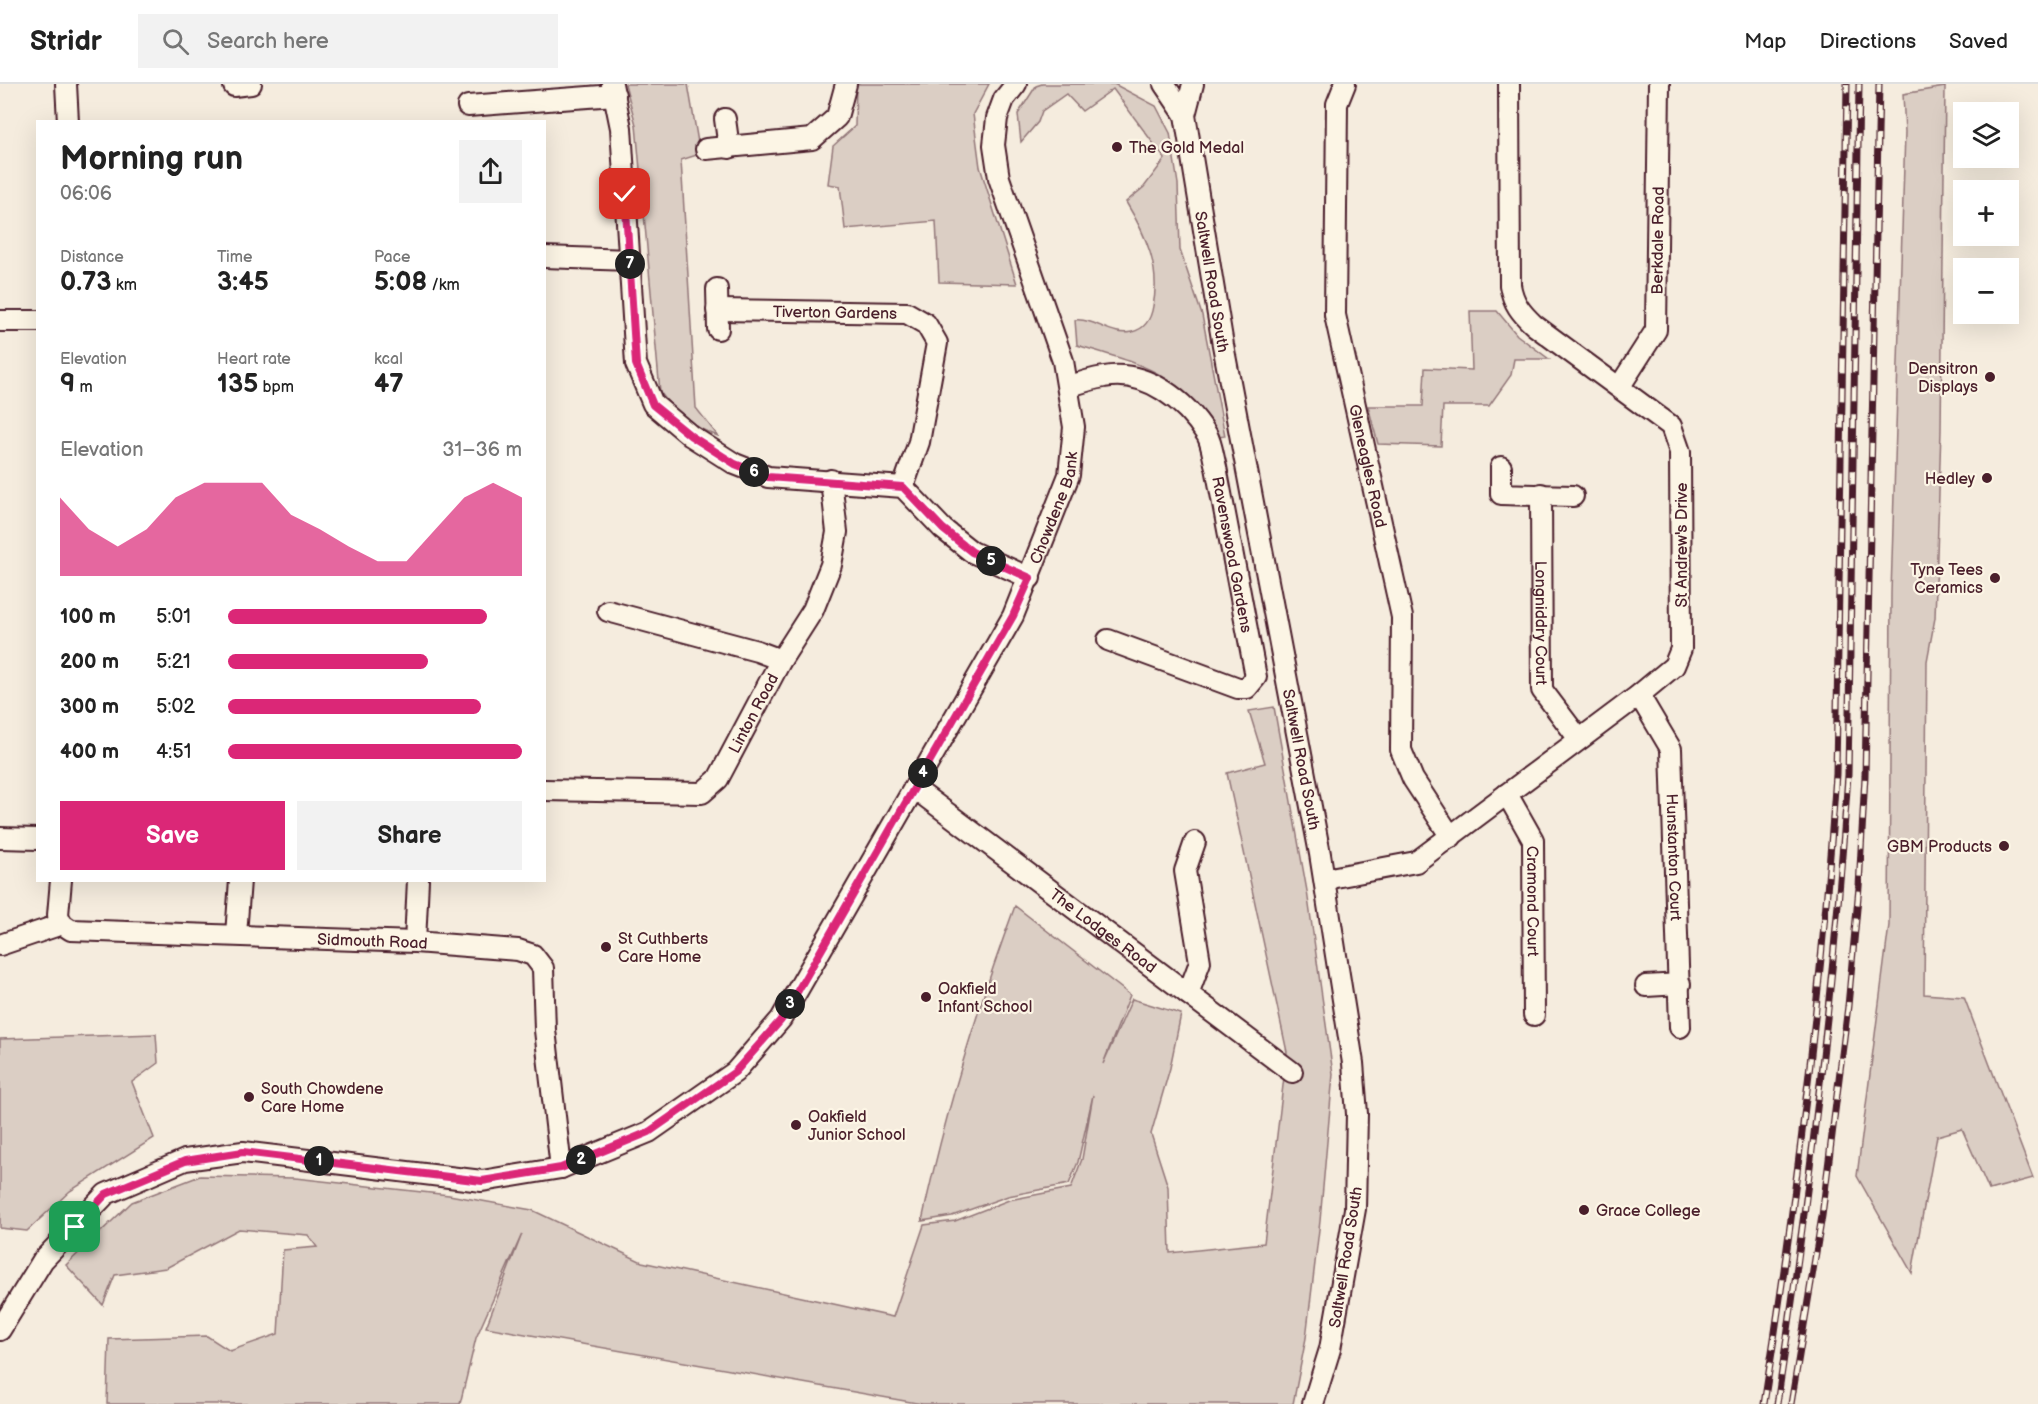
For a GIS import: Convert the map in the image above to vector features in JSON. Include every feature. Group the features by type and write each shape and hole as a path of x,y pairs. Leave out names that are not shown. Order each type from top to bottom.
{"street":[{"path":"66,84 68,120"},
{"path":"706,149 812,139 837,117 846,84"},
{"name":"Chowdene Bank","path":"0,1330 43,1260 106,1194 185,1161 243,1152 482,1181 561,1168 649,1132 735,1072 781,1020 1013,616 1069,475 1074,427 1063,361 999,178 994,145 997,118 1004,99 1016,84"},
{"name":"Saltwell Road South","path":"1164,84 1185,115"},
{"name":"Saltwell Road South","path":"1193,84 1185,115 1222,345 1325,879 1353,1063 1357,1172 1346,1273 1330,1349 1313,1404"},
{"name":"Gleneagles Road","path":"1345,84 1336,104 1335,315 1402,617 1401,750 1413,779 1451,837"},
{"name":"St Andrew's Drive","path":"1325,879 1416,862 1639,695 1674,666 1681,649 1680,452 1671,426 1620,386 1534,325 1520,311 1512,298 1510,285 1509,84"},
{"name":"Berkdale Road","path":"1620,386 1656,330 1659,84"},
{"path":"468,106 613,90 621,128 636,364 653,405 691,436 735,464 768,477 903,487 943,529 972,552 1030,578"},
{"path":"725,119 729,148"},
{"path":"546,257 630,260"},
{"name":"Tiverton Gardens","path":"717,290 717,319 907,313 926,324 937,343 919,442 903,487"},
{"path":"0,321 36,321"},
{"name":"Ravenswood Gardens","path":"1068,387 1105,376 1126,376 1145,381 1167,391 1184,405 1208,437 1216,467 1256,677 1247,688 1238,688 1108,640"},
{"path":"1501,466 1501,494 1573,496"},
{"name":"Linton Road","path":"546,790 702,793 718,779 781,660 813,610 831,565 837,532 831,480"},
{"name":"Longniddry Court","path":"1540,494 1542,690 1579,739"},
{"path":"608,611 757,651 781,660"},
{"name":"Hunstanton Court","path":"1639,695 1671,749 1680,1027"},
{"name":"The Lodges Road","path":"914,788 1292,1072"},
{"name":"Cramond Court","path":"1507,794 1533,840 1534,1016"},
{"path":"0,838 36,839"},
{"path":"1188,994 1200,962 1185,871 1195,842"},
{"path":"0,945 62,924 58,915 61,882"},
{"path":"236,935 240,882"},
{"path":"415,942 418,882"},
{"name":"Sidmouth Road","path":"62,924 71,930 415,942 518,950 533,955 543,968 544,1030 561,1168"},
{"path":"1646,986 1680,984"}],"shaded area":[{"path":"625,84 688,84 700,154 681,160 696,408 718,436 685,419 660,392 636,125"},
{"path":"856,84 989,84 973,114 980,167 1017,284 939,282 936,221 845,229 840,186 828,184 833,146 855,126"},
{"path":"1042,84 1114,84 1156,106 1170,133 1178,184 1180,250 1202,315 1225,436 1219,437 1188,397 1158,374 1123,359 1077,345 1075,320 1090,322 1125,333 1144,326 1149,319 1155,292 1153,265 1140,227 1126,202 1144,187 1165,159 1113,89 1082,111 1066,94 1042,111 1038,122 1021,142 1018,114 1036,86"},
{"path":"1945,87 1941,430 1935,618 1927,661 1924,994 1964,997 2033,1178 1989,1190 1962,1129 1937,1136 1912,1273 1857,1176 1889,925 1891,593 1905,132 1903,94"},
{"path":"1470,311 1497,311 1517,335 1549,359 1514,359 1511,375 1489,406 1443,406 1441,446 1378,444 1368,406 1423,406 1425,368 1472,370"},
{"path":"1274,707 1307,891 1333,1074 1320,1221 1306,1338 1293,1404 922,1404 486,1327 522,1234 476,1338 460,1404 107,1404 109,1339 207,1336 230,1351 278,1334 283,1250 317,1247 308,1235 239,1229 166,1268 115,1275 103,1305 66,1265 132,1202 200,1176 295,1178 449,1195 532,1210 642,1262 893,1317 924,1225 955,1221 1009,1200 1071,1188 1082,1159 1093,1095 1078,1162 1069,1184 1008,1196 952,1216 922,1221 963,1062 1015,906 1130,995 1103,1064 1132,999 1181,1014 1170,1068 1151,1134 1168,1187 1170,1253 1264,1243 1287,1052 1227,773 1265,763 1249,711"},
{"path":"156,1034 158,1063 132,1082 154,1138 70,1191 27,1231 0,1228 0,1039"}],"railway":[{"path":"1764,1404 1807,1090 1836,774 1847,84"},
{"path":"1777,1404 1800,1247 1819,1090 1848,775 1859,84"},
{"path":"1791,1404 1822,1216 1848,1006 1859,887 1865,776 1879,84"}],"place":[{"name":"The Gold Medal","path":"1117,147"},
{"name":"Densitron Displays","path":"1990,377"},
{"name":"Hedley","path":"1987,478"},
{"name":"Tyne Tees Ceramics","path":"1995,578"},
{"name":"GBM Products","path":"2004,846"},
{"name":"St Cuthberts Care Home","path":"606,947"},
{"name":"Oakfield Infant School","path":"926,997"},
{"name":"South Chowdene Care Home","path":"249,1097"},
{"name":"Oakfield Junior School","path":"796,1125"},
{"name":"Grace College","path":"1584,1210"}],"route":[{"path":"75,1227 106,1194 185,1161 243,1152 482,1181 561,1168 649,1132 735,1072 781,1020 1013,616 1030,578 972,552 943,529 903,487 768,477 735,464 691,436 653,405 636,364 625,194"}]}
